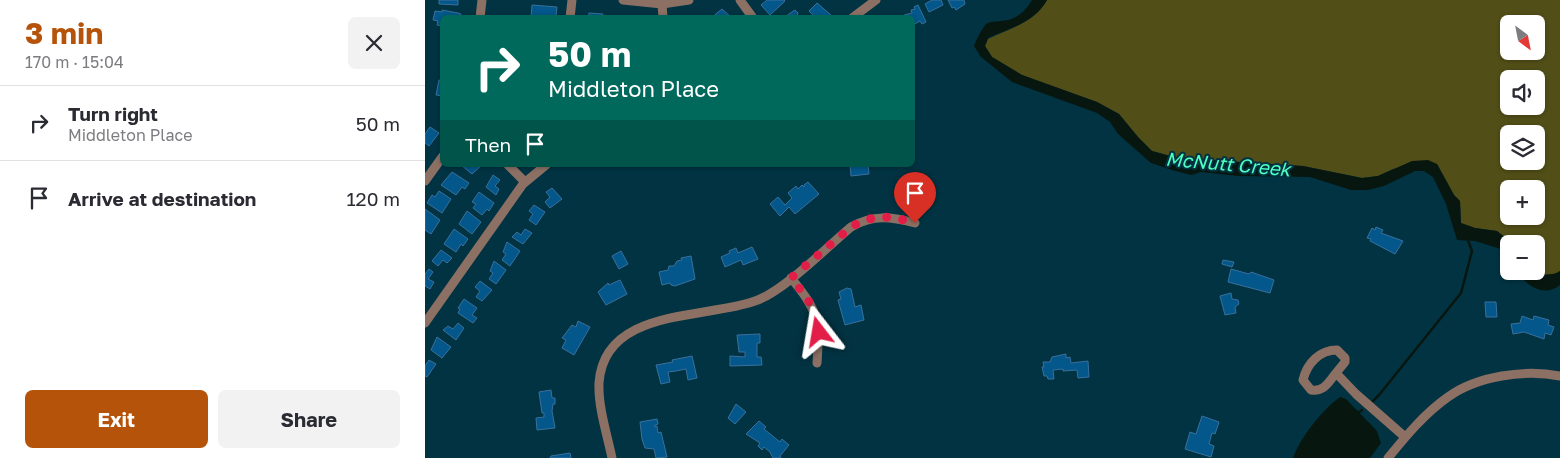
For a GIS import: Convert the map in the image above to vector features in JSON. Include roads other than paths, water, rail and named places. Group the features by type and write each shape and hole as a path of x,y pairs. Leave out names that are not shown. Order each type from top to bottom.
{"street":[{"path":"480,15 482,0"},
{"path":"570,15 572,0"},
{"path":"623,0 662,4 689,0"},
{"path":"740,0 751,15"},
{"path":"856,15 876,0"},
{"path":"662,4 663,15"},
{"path":"425,180 440,160"},
{"path":"510,167 525,182"},
{"path":"425,322 525,182 544,167"},
{"path":"612,458 599,383 603,365 611,350 623,338 651,322 755,301 772,292 791,278 851,227 861,221 880,216 915,223"},
{"path":"791,278 807,298 817,316 819,332 817,362"},
{"path":"1329,350 1337,350 1345,358 1345,362 1337,373 1323,390 1319,391 1311,390 1303,380 1314,359 1329,350"},
{"path":"1337,373 1363,400 1405,437"},
{"path":"1388,458 1405,437 1449,396 1472,385 1521,374 1560,376"}],"water":[{"name":"McNutt Creek","path":"1032,0 1047,0 1042,8 1028,19 1013,28 988,38 985,46 992,57 1022,75 1097,102 1119,114 1152,151 1178,158 1303,166 1362,178 1378,176 1412,161 1428,160 1437,164 1454,195 1460,201 1461,223 1475,228 1497,231 1502,235 1500,235 1500,249 1475,241 1457,240 1446,204 1433,177 1424,171 1415,171 1384,186 1368,190 1351,190 1310,177 1238,176 1201,172 1191,175 1151,163 1118,134 1110,122 1097,113 1012,82 981,57 974,46 986,24 1015,17 1026,9"},
{"path":"1560,271 1560,285 1554,289 1542,290 1525,281 1545,280 1545,275"},
{"path":"1340,397 1346,399 1377,431 1381,443 1370,458 1293,458 1313,424"}],"waterway":[{"path":"1373,401 1461,293 1472,251 1467,238"},
{"path":"1358,413 1362,410"}]}
